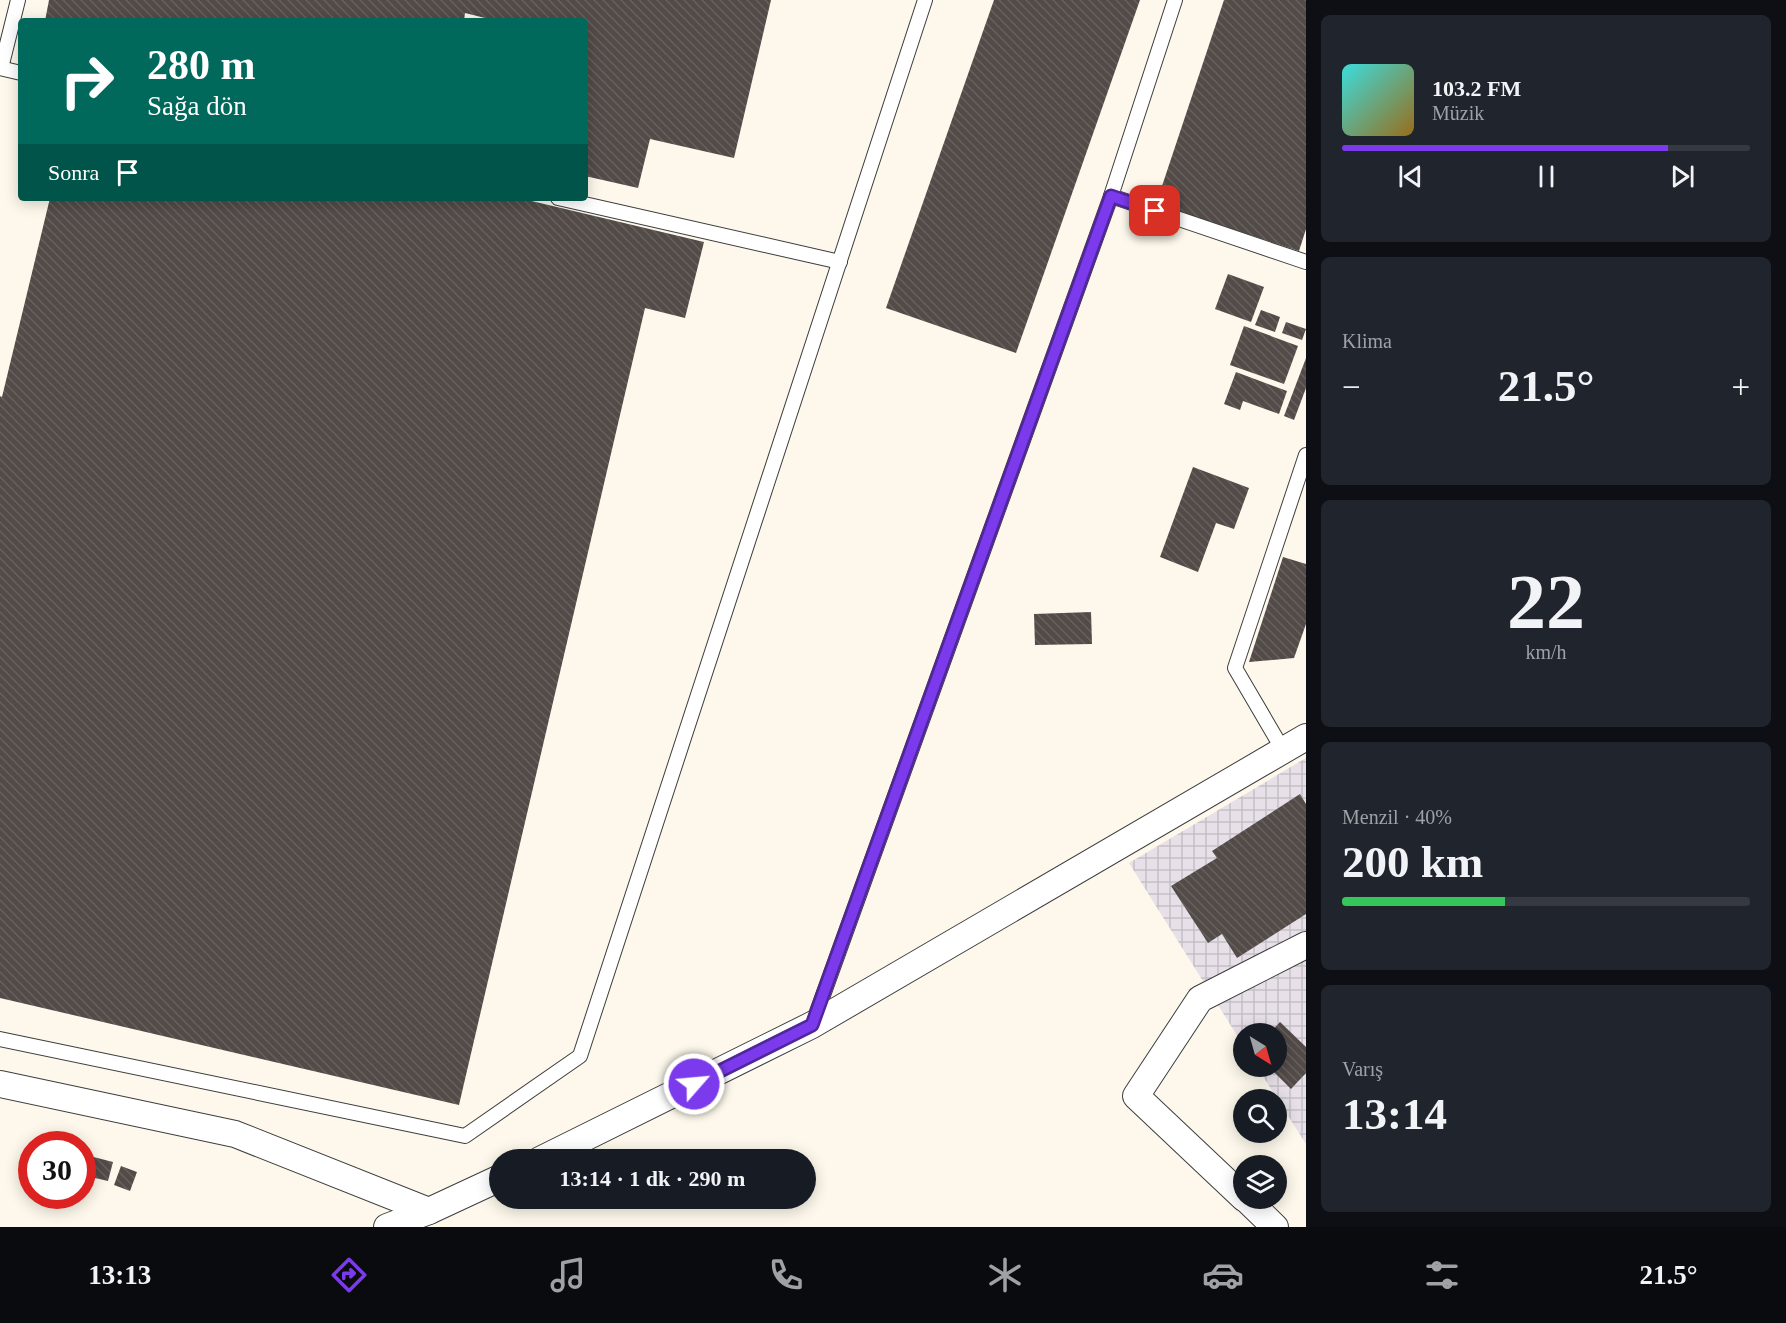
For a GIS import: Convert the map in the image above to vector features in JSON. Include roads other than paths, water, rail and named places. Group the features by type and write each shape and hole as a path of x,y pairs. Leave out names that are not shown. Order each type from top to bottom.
{"street":[{"path":"562,1149 812,1025 1306,737"},
{"path":"1233,1188 1136,1096 1200,999 1306,945"},
{"path":"0,1084 235,1134 429,1211"},
{"path":"387,1227 429,1211 489,1183"},
{"path":"1256,1209 1275,1227"}],"lane":[{"path":"18,0 1,68 18,72"},
{"path":"0,1038 465,1136 580,1056 925,0"},
{"path":"812,1025 1111,196 1175,0"},
{"path":"1111,196 1306,262"},
{"path":"571,201 840,262"},
{"path":"1283,750 1235,668 1306,455"}]}
